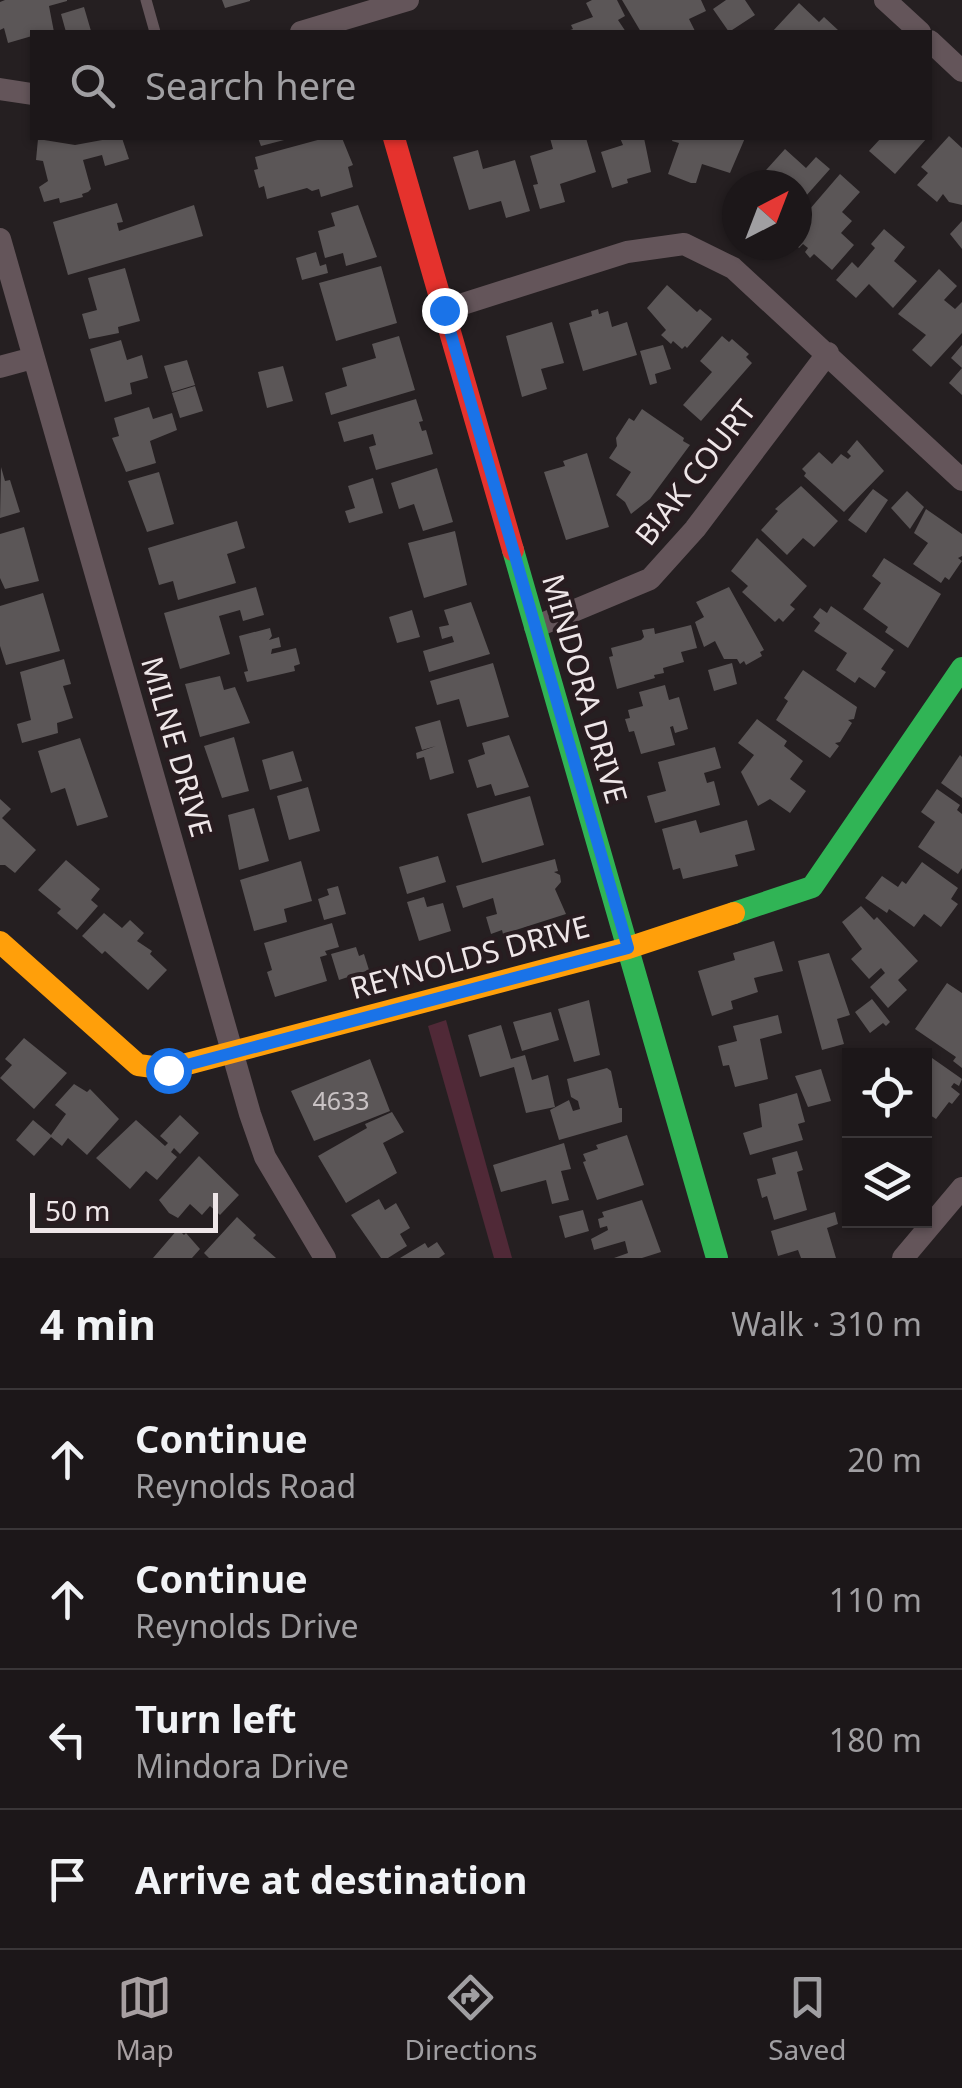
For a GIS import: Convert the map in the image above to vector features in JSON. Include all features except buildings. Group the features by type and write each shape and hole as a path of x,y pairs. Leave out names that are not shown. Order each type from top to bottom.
{"street":[{"path":"308,30 408,0"},
{"path":"885,0 918,30"},
{"path":"932,43 962,71"},
{"path":"0,89 30,94"},
{"name":"MINDORA DRIVE","path":"395,140 717,1258"},
{"name":"MILNE DRIVE","path":"0,239 265,1157 324,1258"},
{"path":"444,310 627,252 684,244 733,268 962,480"},
{"name":"BIAK COURT","path":"535,627 650,578 694,529 828,353"},
{"path":"0,367 32,358"},
{"name":"REYNOLDS DRIVE","path":"0,942 138,1064 168,1070 628,948 812,886 962,668"},
{"path":"903,1258 962,1188"}],"lane":[{"path":"146,0 154,30"}],"shaded area":[{"path":"446,1020 512,1258 494,1258 428,1026"}],"traffic: fast":[{"path":"513,550 717,1258"},
{"path":"734,913 812,887 962,668"}],"traffic: slow":[{"path":"0,942 138,1065 168,1069 628,948 734,913"}],"traffic: jam":[{"path":"395,140 513,550"}],"route":[{"path":"168,1070 628,948 444,310"}]}
